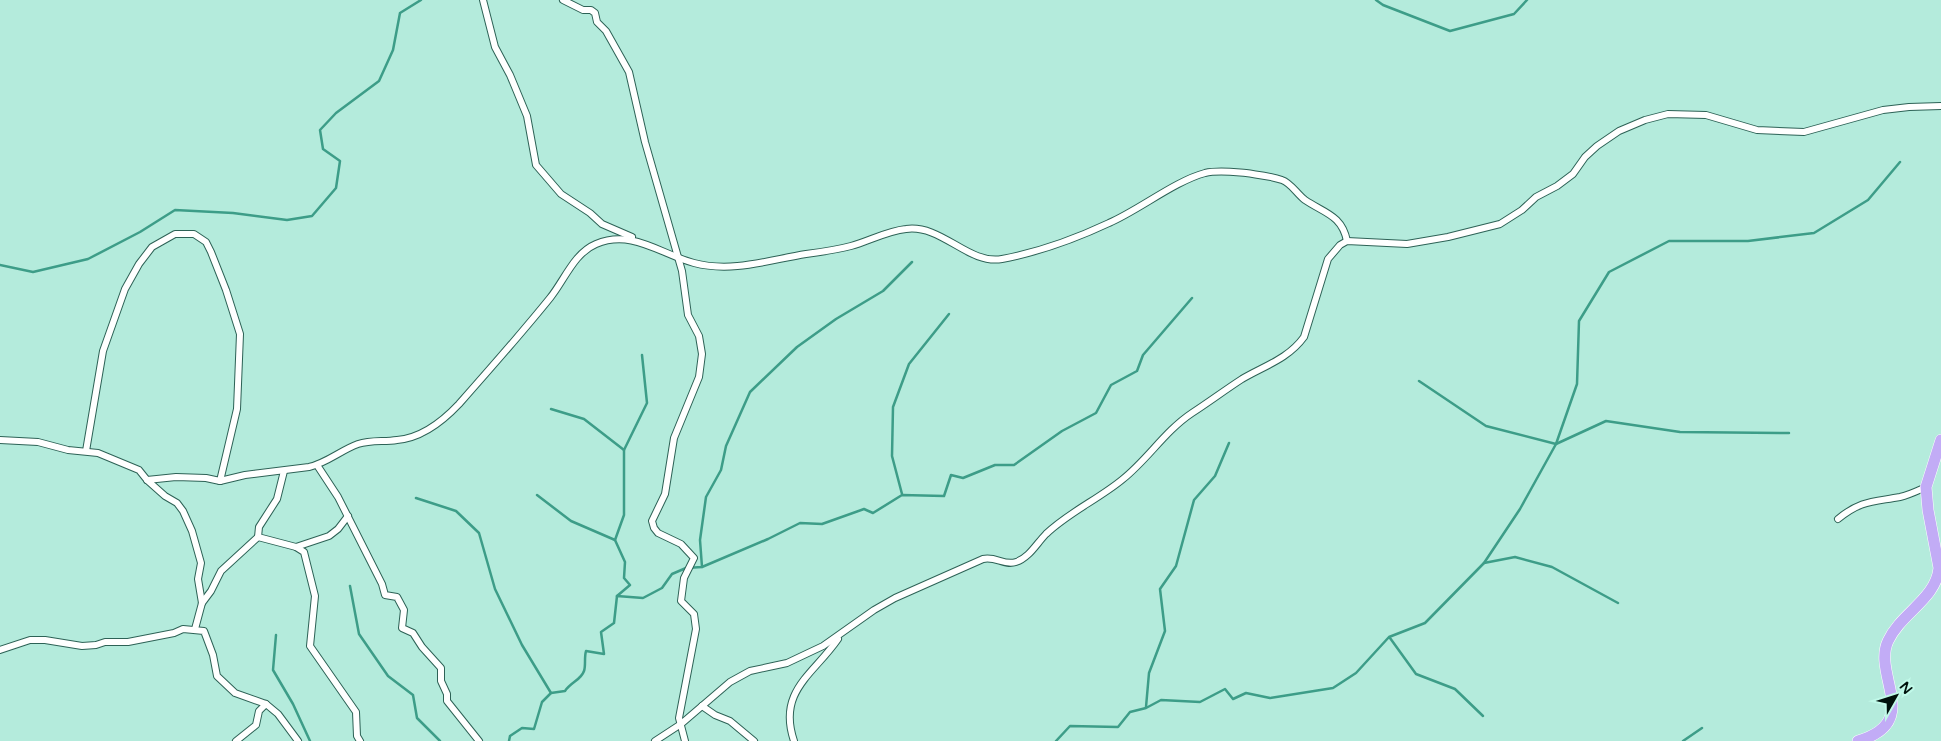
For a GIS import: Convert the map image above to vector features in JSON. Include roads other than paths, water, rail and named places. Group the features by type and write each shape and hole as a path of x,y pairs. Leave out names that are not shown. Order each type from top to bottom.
{"highway":[{"path":"1858,741 1869,738 1879,732 1890,718 1892,694 1886,664 1885,652 1887,642 1905,616 1925,598 1935,585 1938,576 1939,568 1928,510 1926,487 1941,440"}],"street":[{"path":"483,0 495,47 510,75 527,116 536,165 562,194 590,213 602,224 678,258 696,264 730,267 757,264 837,249 906,229 926,230 946,238 981,258 999,260 1069,241 1112,222 1180,184 1205,173 1226,171 1284,180 1305,199 1326,211 1338,221 1344,229 1347,241"},
{"path":"563,0 583,10 591,10 596,13 597,22 606,31 629,72 643,134 682,271 688,315 699,336 702,354 699,377 674,438 665,494 652,521 658,533 681,544 694,558 684,578 681,600 694,614 696,629 682,712 679,718 685,741"},
{"path":"655,741 681,724 730,682 750,671 788,663 823,646 874,610 895,598 968,565 991,557 1004,563 1016,562 1031,551 1046,534 1123,480 1163,438 1191,414 1242,380 1289,353 1304,337 1328,259 1340,245 1347,241 1407,244 1448,237 1500,224 1522,210 1536,197 1557,186 1573,174 1597,146 1619,131 1645,120 1668,114 1692,113 1706,115 1757,130 1804,132 1884,110 1941,106"},
{"path":"86,451 104,350 125,289 152,247 175,234 194,234 206,242 211,252 240,334 237,409 220,481"},
{"path":"147,480 195,477 220,481 245,475 284,471 317,465 360,444 399,440 425,432 460,404 552,296 577,259 588,249 594,244 623,238 642,242"},
{"path":"0,440 38,442 68,450 98,453 139,470 147,480 165,496 177,503 183,511 192,530 201,563 198,579 202,603"},
{"path":"317,465 348,516 382,584 385,595 397,597 404,610 402,628 413,632 422,647 441,668 441,681 447,694 447,701 479,741"},
{"path":"195,629 202,603 211,591 221,571 258,537 259,526 277,499 284,471"},
{"path":"1838,519 1850,509 1861,504 1910,494 1926,487"},
{"path":"296,547 329,536 338,530 348,516"},
{"path":"258,537 296,547 304,552 315,596 310,646 356,712 357,736 360,741"},
{"path":"0,650 30,640 45,640 82,646 96,645 104,642 128,642 174,633 183,629 204,631 213,655 217,676 235,693 266,704 278,714 298,741"},
{"path":"794,741 790,730 789,718 793,699 802,680 826,654 840,635"},
{"path":"236,741 256,725 259,711 266,704"},
{"path":"702,706 715,715 730,721 754,741"}],"waterway":[{"path":"0,265 33,272 88,259 140,232 175,210 233,213 287,220 312,216 336,188 340,161 323,149 320,130 336,113 379,81 393,50 400,13 421,0"},
{"path":"1376,0 1383,5 1450,31 1514,14 1527,0"},
{"path":"1056,741 1070,726 1118,727 1130,712 1146,708 1161,700 1200,702 1225,689 1233,699 1246,693 1270,698 1333,688 1356,673 1389,637 1425,623 1484,563 1520,509 1556,444 1577,384 1579,321 1609,272 1669,241 1748,241 1814,233 1868,200 1900,162"},
{"path":"702,567 700,540 706,497 721,470 726,446 750,392 797,347 836,319 883,291 912,262"},
{"path":"509,741 510,736 522,728 534,729 542,702 551,693 565,691 581,677 585,669 586,651 604,654 601,632 614,623 617,596 643,598 662,588 672,574 686,568 702,567 800,523 822,524 864,509 873,513 902,495 944,496 951,475 963,478 995,465 1014,465 1062,431 1096,413 1111,385 1137,371 1143,355 1192,298"},
{"path":"902,494 892,456 893,407 909,364 949,314"},
{"path":"617,596 630,585 624,578 625,562 615,540 624,515 624,450 647,403 642,355"},
{"path":"1419,381 1486,426 1556,444 1606,421 1680,432 1789,433"},
{"path":"551,409 584,419 624,450"},
{"path":"1146,707 1149,673 1165,631 1160,589 1176,566 1194,500 1215,476 1229,443"},
{"path":"537,495 571,521 615,540"},
{"path":"416,498 456,511 479,533 495,589 522,645 551,693"},
{"path":"1484,563 1515,557 1552,567 1618,603"},
{"path":"350,586 359,634 388,676 413,695 417,718 440,741"},
{"path":"276,635 273,670 293,704 310,741"},
{"path":"1390,638 1416,674 1455,689 1483,716"},
{"path":"1683,741 1702,728"}]}
